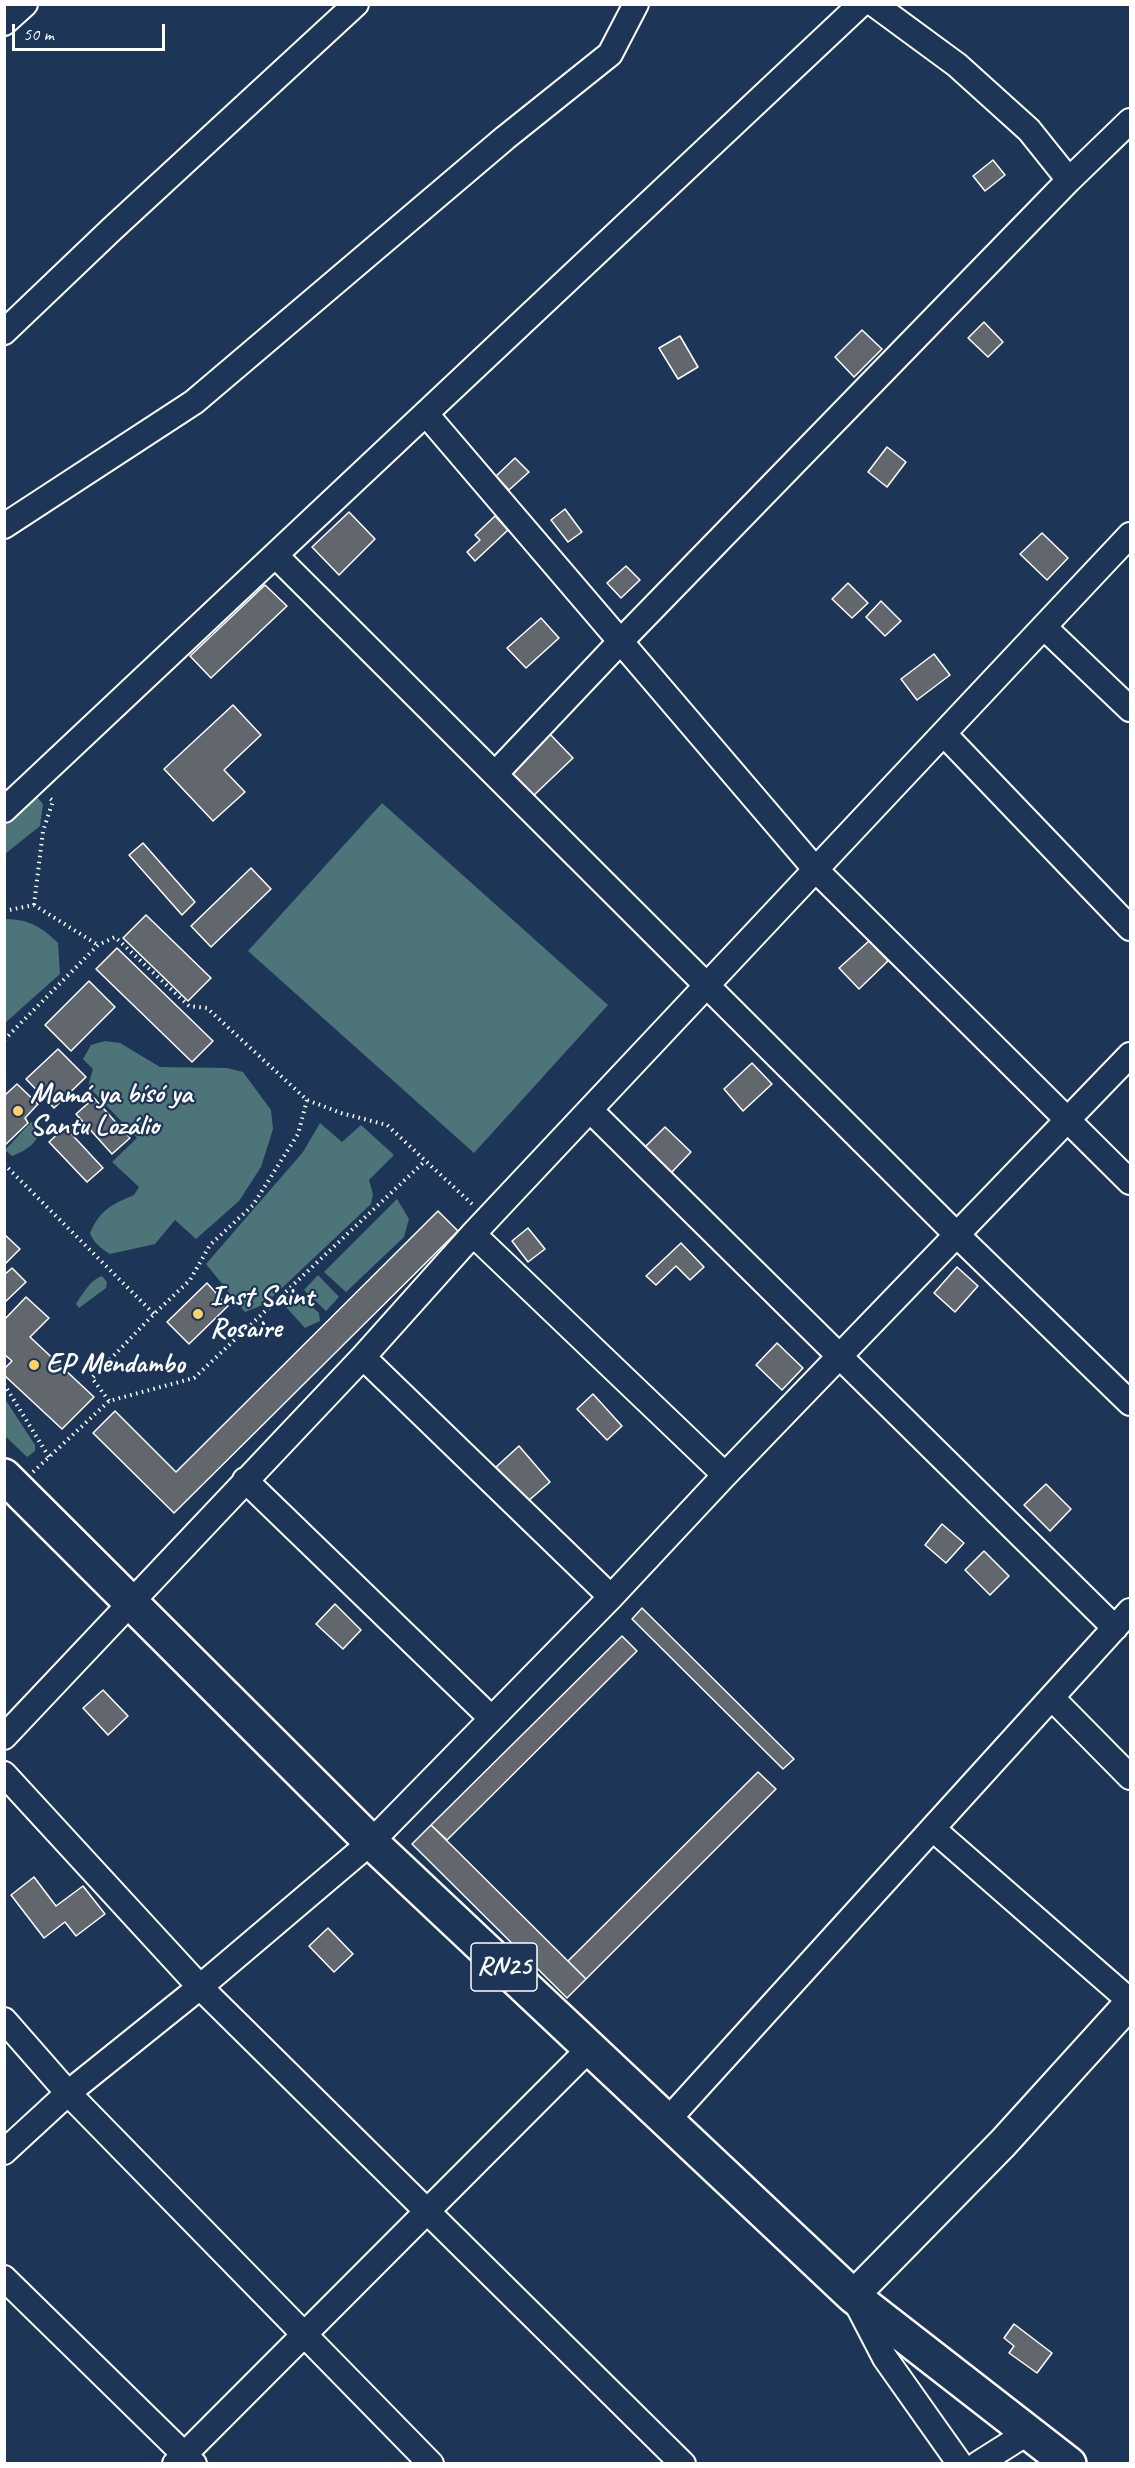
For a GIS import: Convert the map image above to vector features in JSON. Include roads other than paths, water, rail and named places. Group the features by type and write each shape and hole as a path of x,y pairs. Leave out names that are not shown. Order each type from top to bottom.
{"main road":[{"name":"RN25","path":"18,1474 130,1603 371,1842 667,2121 853,2296 1027,2433 1069,2463"}],"street":[{"path":"4,23 25,4"},
{"path":"4,332 356,4"},
{"path":"4,526 194,402 505,138 610,54 636,4"},
{"path":"4,810 861,4"},
{"path":"874,4 957,65 1029,130 1069,180"},
{"path":"495,774 620,642 1069,180 1131,121"},
{"path":"426,414 816,870 1131,1182"},
{"path":"4,1737 363,1357 480,1227 1131,535"},
{"path":"276,556 957,1235 1131,1403"},
{"path":"1044,627 1131,709"},
{"path":"944,734 1131,928"},
{"path":"4,2152 68,2093 200,1987 371,1842 611,1597 725,1475 1131,1055"},
{"path":"591,1110 841,1355 1123,1620 667,2121"},
{"path":"480,1227 725,1475"},
{"path":"363,1357 611,1597"},
{"path":"245,1480 491,1718"},
{"path":"1052,1698 1131,1778"},
{"path":"4,1774 200,1987 683,2463"},
{"path":"933,1829 1131,2002 1003,2143 853,2296 885,2358 960,2463"},
{"path":"4,2019 68,2093 432,2463"},
{"path":"4,2278 185,2460 305,2334 590,2048"},
{"path":"978,2463 1027,2433"}],"place":[{"name":"Mamá ya bísó ya Santu Lozálio","path":"18,1111"},
{"name":"Inst Saint Rosaire","path":"198,1314"},
{"name":"EP Mendambo","path":"34,1365"}]}
